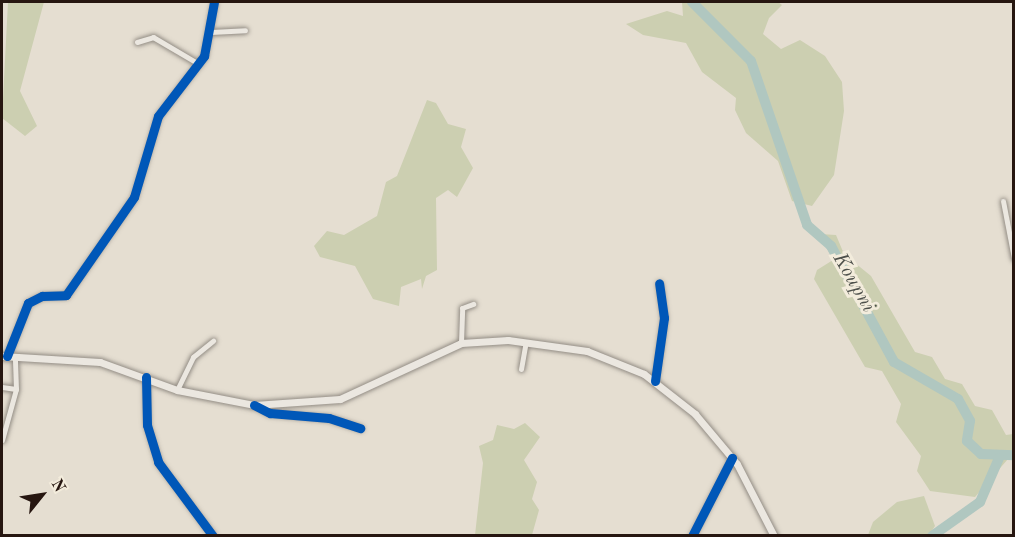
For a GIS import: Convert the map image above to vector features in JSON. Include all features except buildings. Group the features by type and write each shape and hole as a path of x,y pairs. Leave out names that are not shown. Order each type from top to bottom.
{"main road":[{"path":"4,356 100,362 177,390 254,405 340,399 461,343 526,342 605,356 655,381 696,414 732,458 774,536"}],"street":[{"path":"4,356 28,303 42,296 66,295 134,197 158,116 199,64 211,32 214,2"},
{"path":"211,32 245,30"},
{"path":"137,42 153,37 199,64"},
{"path":"1003,201 1014,258"},
{"path":"655,381 664,318 658,283"},
{"path":"461,343 462,308 473,304"},
{"path":"177,390 193,357 213,341"},
{"path":"522,369 526,342"},
{"path":"2,440 16,389 15,356"},
{"path":"146,377 146,414 158,462 213,536"},
{"path":"2,387 16,389"},
{"path":"254,405 270,413 329,418 360,428"},
{"path":"692,536 732,458"}],"green space":[{"path":"8,2 44,2 20,91 37,126 25,136 2,118"},
{"path":"682,2 778,2 782,5 769,18 763,34 781,49 800,40 825,56 842,82 844,111 834,175 812,206 792,201 778,161 746,133 735,110 736,98 702,72 686,43 643,35 626,24 667,11 683,16"},
{"path":"427,100 436,103 448,124 466,129 461,147 473,168 457,197 448,190 436,198 437,270 426,276 422,289 421,279 401,287 399,306 373,299 355,266 320,257 314,246 327,231 344,235 377,216 386,182 397,176"},
{"path":"820,234 836,235 844,254 871,276 915,352 932,357 945,379 962,384 975,406 992,410 1006,435 1013,434 1013,460 1008,459 975,497 930,491 917,471 921,456 896,422 901,404 882,371 865,367 814,279 817,270 833,260"},
{"path":"525,423 540,437 524,460 537,482 532,499 539,510 532,535 475,535 483,463 479,446 493,440 497,425 514,429"},
{"path":"924,496 935,526 929,535 868,535 873,522 897,502"}],"waterway":[{"name":"Koupni","path":"692,2 751,61 807,225 831,246 894,362 958,399 970,421 967,441 981,454 1014,455"},
{"path":"932,536 980,502 999,458"}],"cycle path":[{"path":"7,356 28,303 42,296 66,295 134,197 158,116 204,56 214,2"},
{"path":"655,381 664,318 659,283"},
{"path":"146,377 147,425 158,462 213,536"},
{"path":"254,405 270,413 329,418 360,428"},
{"path":"692,536 732,458"}]}
